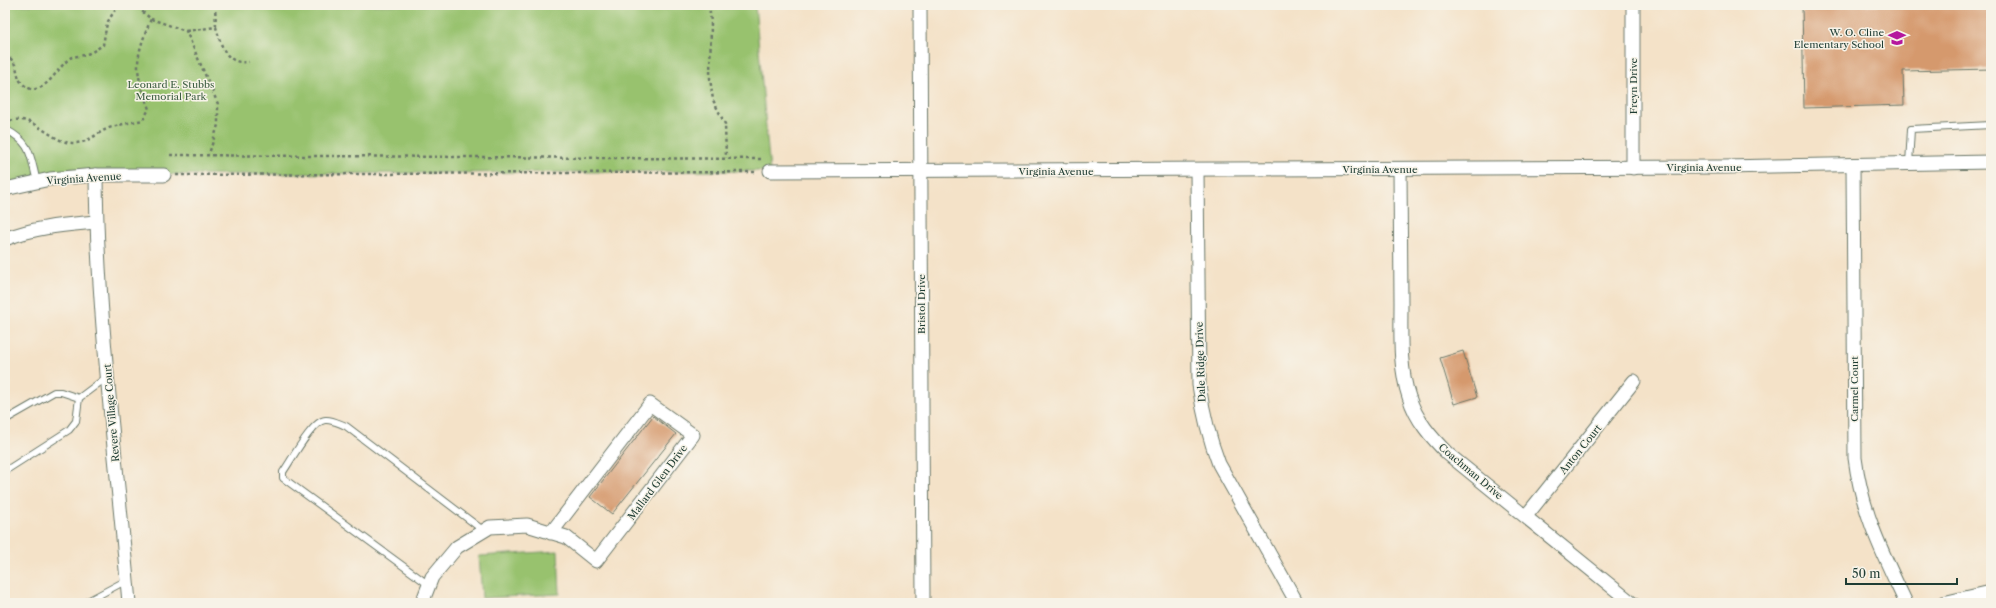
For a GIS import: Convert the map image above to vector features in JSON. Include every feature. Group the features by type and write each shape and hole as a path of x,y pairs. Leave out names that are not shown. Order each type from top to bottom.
{"street":[{"name":"Bristol Drive","path":"920,5 922,603"},
{"name":"Freyn Drive","path":"1632,5 1633,168"},
{"name":"Virginia Avenue","path":"769,165 921,172 1633,168 1991,162"},
{"name":"Carmel Court","path":"1853,165 1855,458 1858,482 1865,511 1906,603"},
{"name":"Coachman Drive","path":"1400,169 1401,351 1404,382 1418,418 1434,440 1448,454 1632,603"},
{"name":"Dale Ridge Drive","path":"1197,170 1199,386 1203,414 1211,444 1219,464 1297,603"},
{"name":"Virginia Avenue","path":"5,188 37,182 96,175 164,175"},
{"name":"Revere Village Court","path":"96,175 96,222 107,377 129,603"},
{"path":"5,239 18,234 47,227 96,222"},
{"name":"Anton Court","path":"1526,516 1634,381"},
{"name":"Mallard Glen Drive","path":"422,603 432,577 457,547 490,527 527,525 551,533 566,537 596,561 693,435 650,404 551,533"},
{"path":"1943,603 1991,592"}],"lane":[{"path":"1909,164 1911,129 1991,125"},
{"path":"5,129 20,138 28,148 37,182"},
{"path":"5,470 69,430 76,421 79,398 107,377"},
{"path":"5,420 54,392 61,392 79,398"},
{"path":"429,585 283,478 283,472 306,436 319,422 330,420 346,426 484,531"},
{"path":"84,603 127,580"}],"path":[{"path":"5,55 15,62 20,81 25,86 34,89 44,86 72,58 86,54 104,45 107,23 115,7 118,5"},
{"path":"131,5 136,6 151,19 186,31 216,28"},
{"path":"215,5 216,28 223,50 230,58 248,62"},
{"path":"709,5 711,22 710,78 713,100 725,124 726,158"},
{"path":"5,123 17,119 28,121 55,138 67,142 82,143 110,127 143,120 149,110 139,82 137,68 141,43 151,19"},
{"path":"186,31 218,104 218,125 209,154"},
{"path":"170,155 209,154 726,158 769,165"},
{"path":"164,175 769,165"}],"green space":[{"name":"Leonard E. Stubbs Memorial Park","path":"5,5 755,5 770,171 96,175 5,189"},
{"path":"558,551 560,594 482,598 479,556"}],"building":[{"name":"W. O. Cline Elementary School","path":"1802,5 1991,5 1991,69 1903,71 1904,105 1804,108"},
{"path":"1463,351 1477,397 1454,404 1440,358"},
{"path":"653,416 676,434 612,514 590,497"}],"place":[{"name":"W. O. Cline Elementary School","path":"1897,38"}]}
